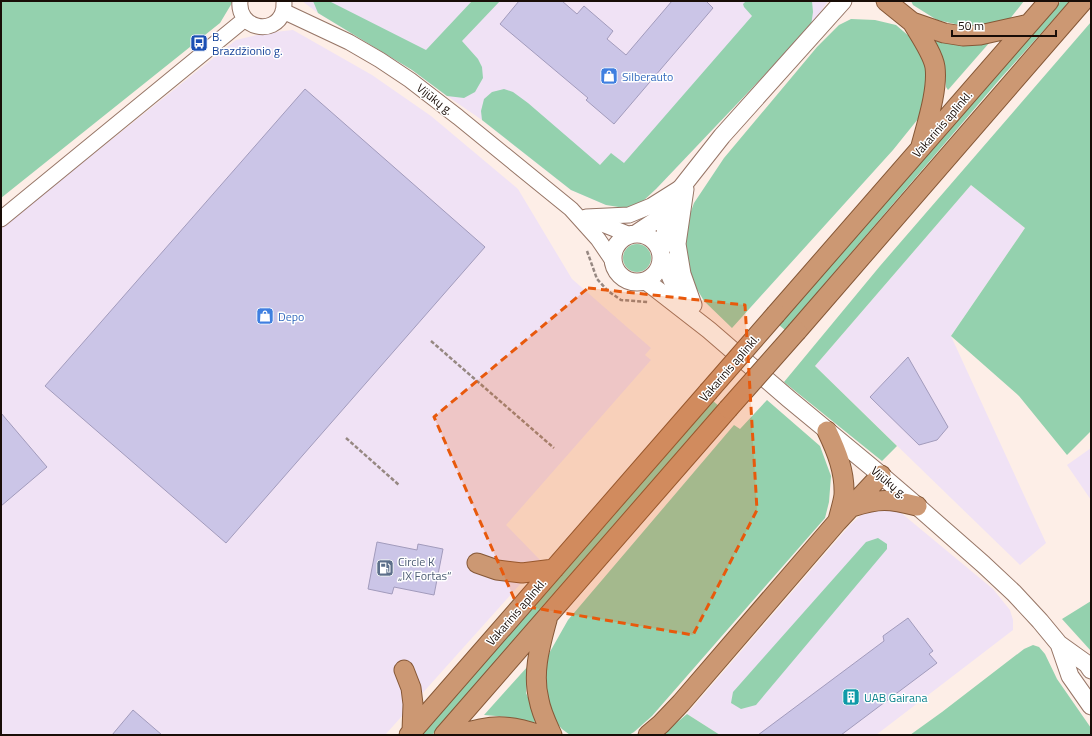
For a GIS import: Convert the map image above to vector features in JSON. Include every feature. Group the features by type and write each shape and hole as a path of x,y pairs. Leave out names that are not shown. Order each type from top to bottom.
{"highway":[{"path":"886,1 912,22 944,33 962,36 980,35 1029,24"},
{"name":"Vakarinis aplinkl.","path":"410,733 1049,1"},
{"path":"444,735 1083,1"},
{"path":"912,22 927,47 935,66 935,85 920,149"},
{"path":"828,431 838,455 843,476 844,496 837,522"},
{"path":"648,735 681,703 837,522 881,475"},
{"path":"850,508 869,502 883,500 917,506"},
{"path":"476,563 497,570 522,573 554,569"},
{"path":"548,616 536,670 536,685 542,713 552,735"},
{"path":"404,670 411,688 413,704 410,733"},
{"path":"458,735 475,729 505,726 540,735"}],"main road":[{"path":"685,185 666,229 661,254 661,265 658,272 646,281 637,282 629,281 621,276 616,270 613,261 616,245 622,239 655,220 685,185 722,136 843,1"},
{"path":"685,185 677,244 682,274 694,305"},
{"path":"633,234 645,235 652,238 657,244 661,254"},
{"name":"Vijūkų g.","path":"661,254 672,280 694,305 709,330"},
{"name":"Vijūkų g.","path":"646,281 709,330 917,506 1014,593 1059,644 1087,664 1091,670"},
{"name":"Vijūkų g.","path":"1059,644 1070,676 1091,706"}],"street":[{"path":"240,1 241,13 245,19 251,24 259,27 274,23 280,18 284,6"},
{"name":"Vijūkų g.","path":"284,6 380,60 410,80 458,117 571,209 598,239 613,261"},
{"path":"1,219 245,19"},
{"path":"586,217 629,215 651,206 685,185"},
{"name":"Vijūkų g.","path":"571,209 586,217 633,234"}],"path":[{"path":"431,341 554,448"},
{"path":"346,438 399,485"}],"highlighted area":[{"path":"588,288 745,305 757,510 693,635 517,605 434,417"}],"shaded area":[{"path":"302,1 828,1 811,26 656,189 606,205 571,190 482,120 412,70 318,13"},
{"path":"293,30 372,75 431,116 518,189 572,279 651,348 645,355 651,360 506,525 541,561 385,735 1,735 1,228 236,40 266,33"},
{"path":"971,185 1025,228 951,336 1046,543 1020,565 815,366"},
{"path":"1091,448 1091,500 1067,465"},
{"path":"889,508 900,512 993,589 1010,610 1013,620 1013,630 876,735 720,735 687,714 850,525 862,514"}],"green space":[{"path":"1,1 232,1 232,3 220,23 1,198"},
{"path":"313,1 329,1 426,50 472,1 500,1 462,41 478,59 482,67 483,78 475,92 464,98 447,96 412,70 318,13"},
{"path":"746,1 812,1 813,12 811,26 642,202 625,208 606,205 571,190 482,120 481,111 484,99 492,92 504,89 513,92 528,103 600,165 611,153 624,163 752,16 744,7 743,4"},
{"path":"911,1 1024,1 1009,20 985,26 969,27 937,20 913,5"},
{"path":"1061,1 1070,1 1000,79 785,330 779,325"},
{"path":"851,19 875,20 896,25 910,37 922,52 928,76 922,114 893,150 732,328 704,301 691,279 685,255 685,228 694,203 724,158 817,47 839,25"},
{"path":"1091,22 1091,431 1067,455 1019,396 951,336 1025,228 971,185 815,366 897,446 882,461 784,382 880,266"},
{"path":"926,31 990,42 948,90 946,87 944,65"},
{"path":"637,244 647,248 651,258 647,268 637,272 627,268 623,258 627,248"},
{"path":"767,400 820,446 831,476 829,502 825,518 652,716 634,732 629,735 570,735 548,714 543,683 547,657 568,620 734,425 740,429"},
{"path":"713,401 719,406 432,735 422,735"},
{"path":"878,538 887,544 887,549 756,705 741,709 731,703 733,692 866,542"},
{"path":"1091,601 1091,651 1062,619"},
{"path":"1033,645 1039,647 1045,654 1057,679 1091,728 1091,735 910,735 1024,649"},
{"path":"529,665 526,693 538,719 533,723 508,717 484,715"},
{"path":"687,714 720,735 662,735"}],"building":[{"name":"Silberauto","path":"519,1 562,1 577,14 584,6 613,31 607,39 626,55 672,1 706,1 713,8 614,124 586,100 588,98 500,24"},
{"name":"Depo","path":"305,89 485,247 226,543 45,386"},
{"path":"908,357 948,427 937,440 919,445 870,397"},
{"path":"1,413 47,467 1,506"},
{"path":"377,542 417,550 418,544 443,549 434,595 394,587 392,594 368,589"},
{"name":"UAB Gairana","path":"908,618 933,651 929,654 937,663 841,735 758,735 884,641 883,636"},
{"path":"133,710 162,735 112,735"}],"place":[{"name":"B. Brazdžionio g.","path":"199,43"},
{"name":"Silberauto","path":"609,76"},
{"name":"Depo","path":"265,316"},
{"name":"Circle K „IX Fortas“","path":"385,568"},
{"name":"UAB Gairana","path":"851,697"}]}
